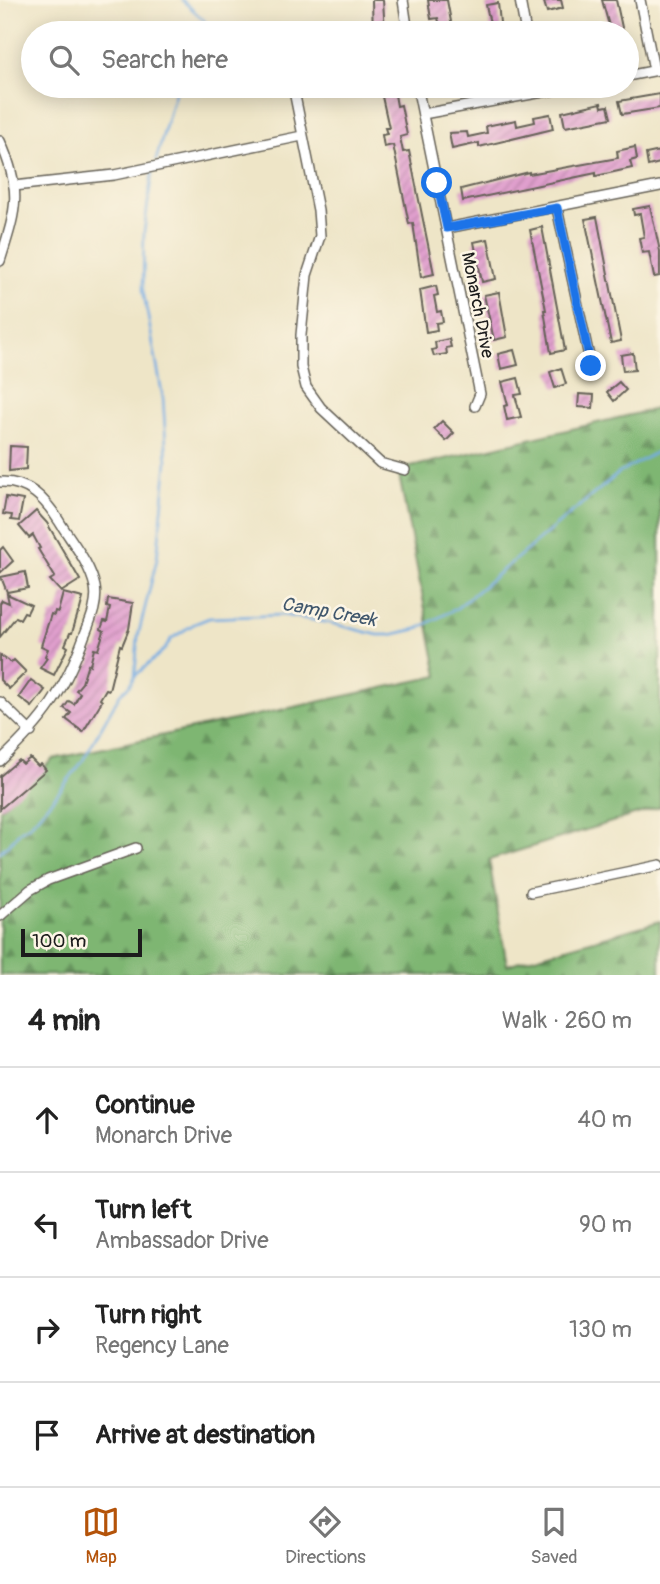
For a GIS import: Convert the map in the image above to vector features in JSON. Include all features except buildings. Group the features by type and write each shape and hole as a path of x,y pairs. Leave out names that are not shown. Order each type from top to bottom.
{"street":[{"path":"403,0 406,21"},
{"path":"520,0 524,21"},
{"path":"639,74 657,70 640,0"},
{"path":"295,98 318,209 320,236 307,275 302,323 301,367 306,387 321,408 380,463 405,470"},
{"name":"Monarch Drive","path":"420,98 480,394 475,406"},
{"path":"423,114 498,98"},
{"path":"14,186 114,175 302,136"},
{"path":"0,141 16,197 12,222 0,261"},
{"path":"447,228 660,186"},
{"path":"557,208 591,366"},
{"path":"0,482 24,486 41,497 88,568 95,588 92,615 73,668 54,702 31,732 0,761"},
{"path":"0,702 31,732"},
{"path":"0,916 30,890 48,880 136,848"},
{"path":"531,892 660,865"}],"green space":[{"path":"660,408 660,807 489,860 507,965 660,921 660,975 0,975 0,809 53,759 438,676 398,470"}],"waterway":[{"path":"182,0 205,21"},
{"path":"156,160 174,98"},
{"path":"135,675 138,636 157,559 167,461 163,398 143,290 144,232 152,173"},
{"name":"Camp Creek","path":"0,852 20,831 30,825 82,762 120,694 135,676 165,649 171,639 194,624 209,618 282,615 378,635 417,629 457,608 619,473 660,450"}],"route":[{"path":"437,183 447,228 557,208 591,366"}]}
